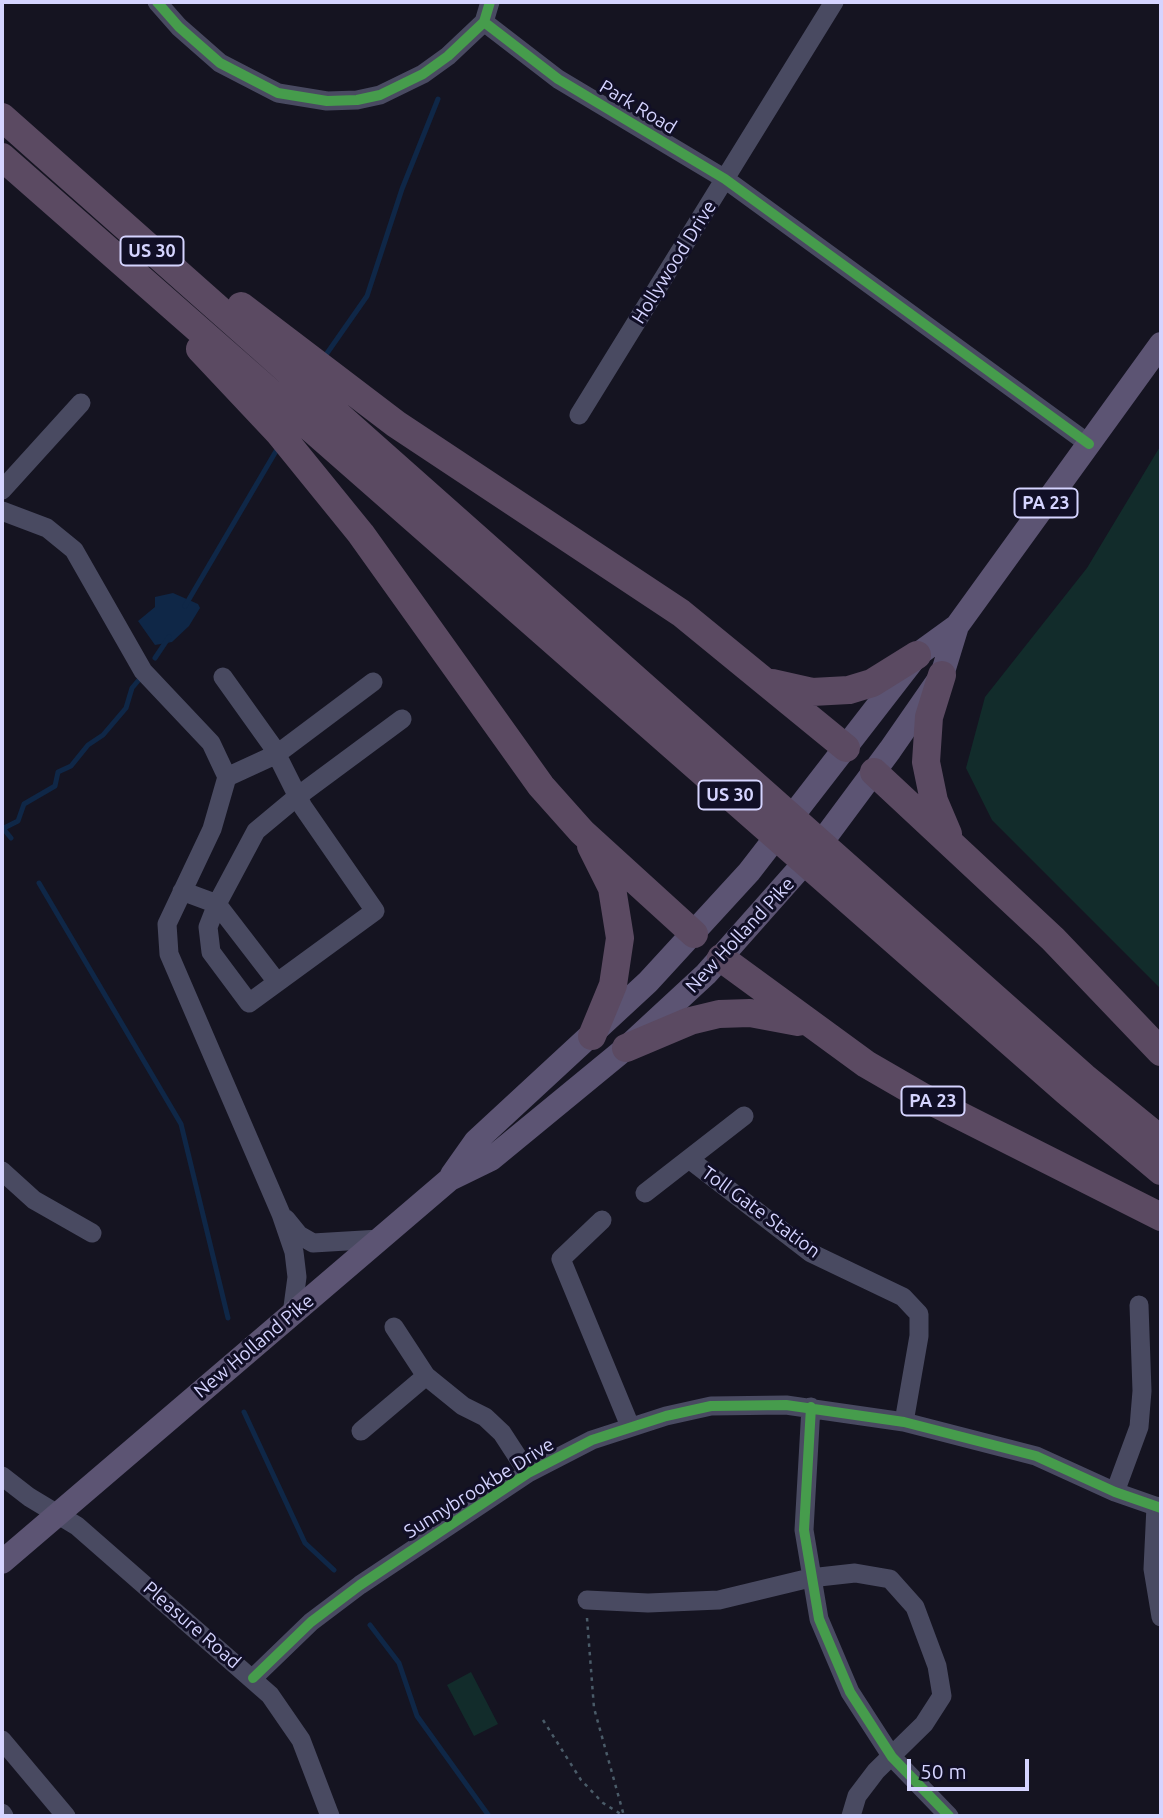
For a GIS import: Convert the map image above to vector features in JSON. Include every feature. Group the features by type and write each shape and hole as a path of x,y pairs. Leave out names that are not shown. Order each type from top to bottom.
{"highway":[{"path":"2,111 308,389 418,439 671,607 846,748"},
{"name":"US 30","path":"2,117 1084,1077 1161,1140"},
{"name":"US 30","path":"2,156 110,252 308,389 1056,1083 1161,1171"},
{"path":"110,252 283,438 391,573 524,764 582,832 694,934"},
{"path":"763,680 812,692 849,690 872,683 917,655"},
{"name":"PA 23","path":"942,675 929,717 926,762 934,801 952,843 1053,939 1161,1052"},
{"path":"874,772 952,843"},
{"path":"582,832 605,871 619,922 617,968 592,1036"},
{"name":"PA 23","path":"721,958 809,1026 866,1064 923,1097 1161,1217"},
{"path":"626,1048 690,1021 719,1014 765,1014 809,1026"}],"main road":[{"name":"New Holland Pike","path":"450,1179 476,1142 592,1036 694,934 748,872 917,655 957,626 1161,344"},
{"name":"New Holland Pike","path":"2,1562 450,1179 491,1159 626,1048 721,958 777,897 874,772 942,675 957,626"},
{"path":"846,748 874,772"},
{"name":"PA 23","path":"694,934 721,958"}],"street":[{"path":"157,2 178,27 220,63 278,93 327,102 357,100 394,90 448,55 484,22 490,2"},
{"name":"Hollywood Drive","path":"579,415 834,2"},
{"name":"Park Road","path":"484,22 558,79 726,179 1089,444"},
{"path":"3,486 81,403"},
{"path":"2,511 47,528 74,550 143,671 211,743 227,777 212,829 167,924 169,954 281,1214 294,1252 297,1278 292,1314"},
{"path":"223,677 277,754 298,796 375,911 248,1003 211,952 208,927 217,904 256,831 298,796 402,719"},
{"path":"227,777 277,754 373,682"},
{"path":"182,891 217,904 277,982"},
{"name":"Toll Gate Station","path":"645,1193 744,1116"},
{"name":"Toll Gate Station","path":"689,1159 811,1253 903,1297 919,1314 919,1336 904,1422"},
{"path":"2,1171 26,1195 92,1233"},
{"path":"281,1214 299,1235 313,1242 380,1238"},
{"path":"602,1220 561,1259 630,1426"},
{"path":"1115,1492 1139,1427 1139,1305"},
{"path":"394,1327 426,1376 502,1433 528,1474"},
{"path":"361,1431 426,1376"},
{"name":"Sunnybrookbe Drive","path":"253,1678 311,1622 360,1585 528,1474 570,1450 630,1426 711,1406 811,1408 904,1422 1036,1456 1115,1492 1158,1507"},
{"path":"811,1408 804,1493 804,1530 819,1619 850,1692 892,1757 948,1816"},
{"name":"Pleasure Road","path":"2,1476 77,1526 253,1678 292,1724 330,1816"},
{"path":"1158,1507 1153,1569 1161,1617"},
{"path":"586,1600 648,1604 719,1600 810,1578 855,1573 890,1579 915,1607 937,1666 942,1696 924,1724 877,1770 857,1797 851,1816"},
{"path":"2,1740 66,1816"}],"path":[{"path":"586,1600 594,1708 624,1816"},
{"path":"543,1720 581,1780 603,1803 624,1816"}],"green space":[{"path":"1161,445 1161,989 992,820 966,768 985,697 1087,568"},
{"path":"471,1672 498,1724 474,1736 447,1685"}],"water":[{"path":"173,593 198,604 200,608 189,626 172,642 155,645 138,621 155,607 155,597"}],"waterway":[{"path":"323,359 367,296 402,189 438,99"},
{"path":"185,606 279,446"},
{"path":"155,658 169,637"},
{"path":"4,828 18,821 24,804 55,786 58,772 71,766 88,745 103,735 126,708 132,688 143,675"},
{"path":"2,827 11,838"},
{"path":"39,883 181,1124 228,1318"},
{"path":"244,1412 305,1543 334,1570"},
{"path":"370,1625 399,1663 417,1716 489,1816"}],"cycle path":[{"path":"157,2 179,27 220,63 278,93 327,101 357,100 380,95 423,74 448,56 484,22 490,2"},
{"path":"484,22 558,79 725,179 1089,444"},
{"path":"253,1678 311,1622 360,1585 528,1473 592,1440 666,1416 711,1406 786,1405 904,1422 1036,1456 1115,1492 1161,1508"},
{"path":"811,1407 804,1530 819,1619 850,1692 892,1757 949,1816"}]}
